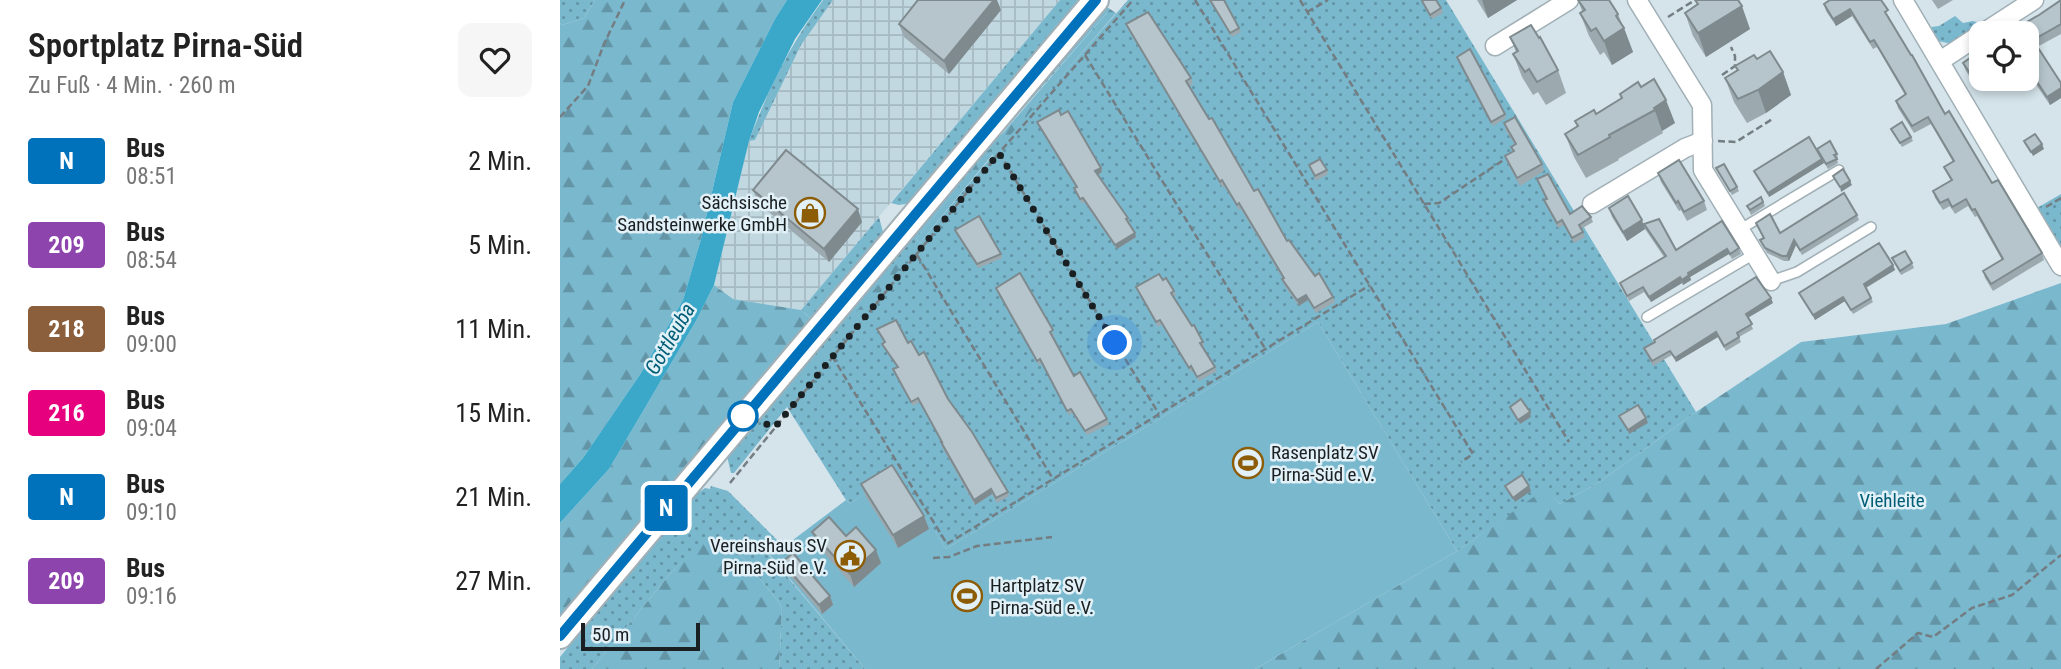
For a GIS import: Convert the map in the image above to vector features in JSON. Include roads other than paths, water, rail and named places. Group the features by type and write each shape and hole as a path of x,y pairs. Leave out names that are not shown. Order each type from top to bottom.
{"main road":[{"path":"560,636 1096,0"}],"street":[{"path":"1495,46 1569,0"},
{"path":"1637,0 1702,105 1703,170 1771,281"},
{"path":"1903,0 2061,266"},
{"path":"2002,21 2034,0"},
{"path":"1940,61 1969,42"},
{"path":"1592,204 1685,148 1703,141"}],"lane":[{"path":"1739,230 1839,170"},
{"path":"1771,281 1797,272 1871,227"},
{"path":"1647,317 1754,254"}],"water":[{"name":"Gottleuba","path":"787,0 822,0 795,39 759,112 749,141 714,285 696,321 609,469 560,523 560,484 583,458 641,373 683,300 701,239 733,102"}],"place":[{"name":"Sächsische Sandsteinwerke GmbH","path":"810,213"},
{"name":"Rasenplatz SV Pirna-Süd e.V.","path":"1248,463"},
{"name":"Vereinshaus SV Pirna-Süd e.V.","path":"850,556"},
{"name":"Hartplatz SV Pirna-Süd e.V.","path":"967,596"}],"park label":[{"name":"Viehleite","path":"1892,500"}]}
